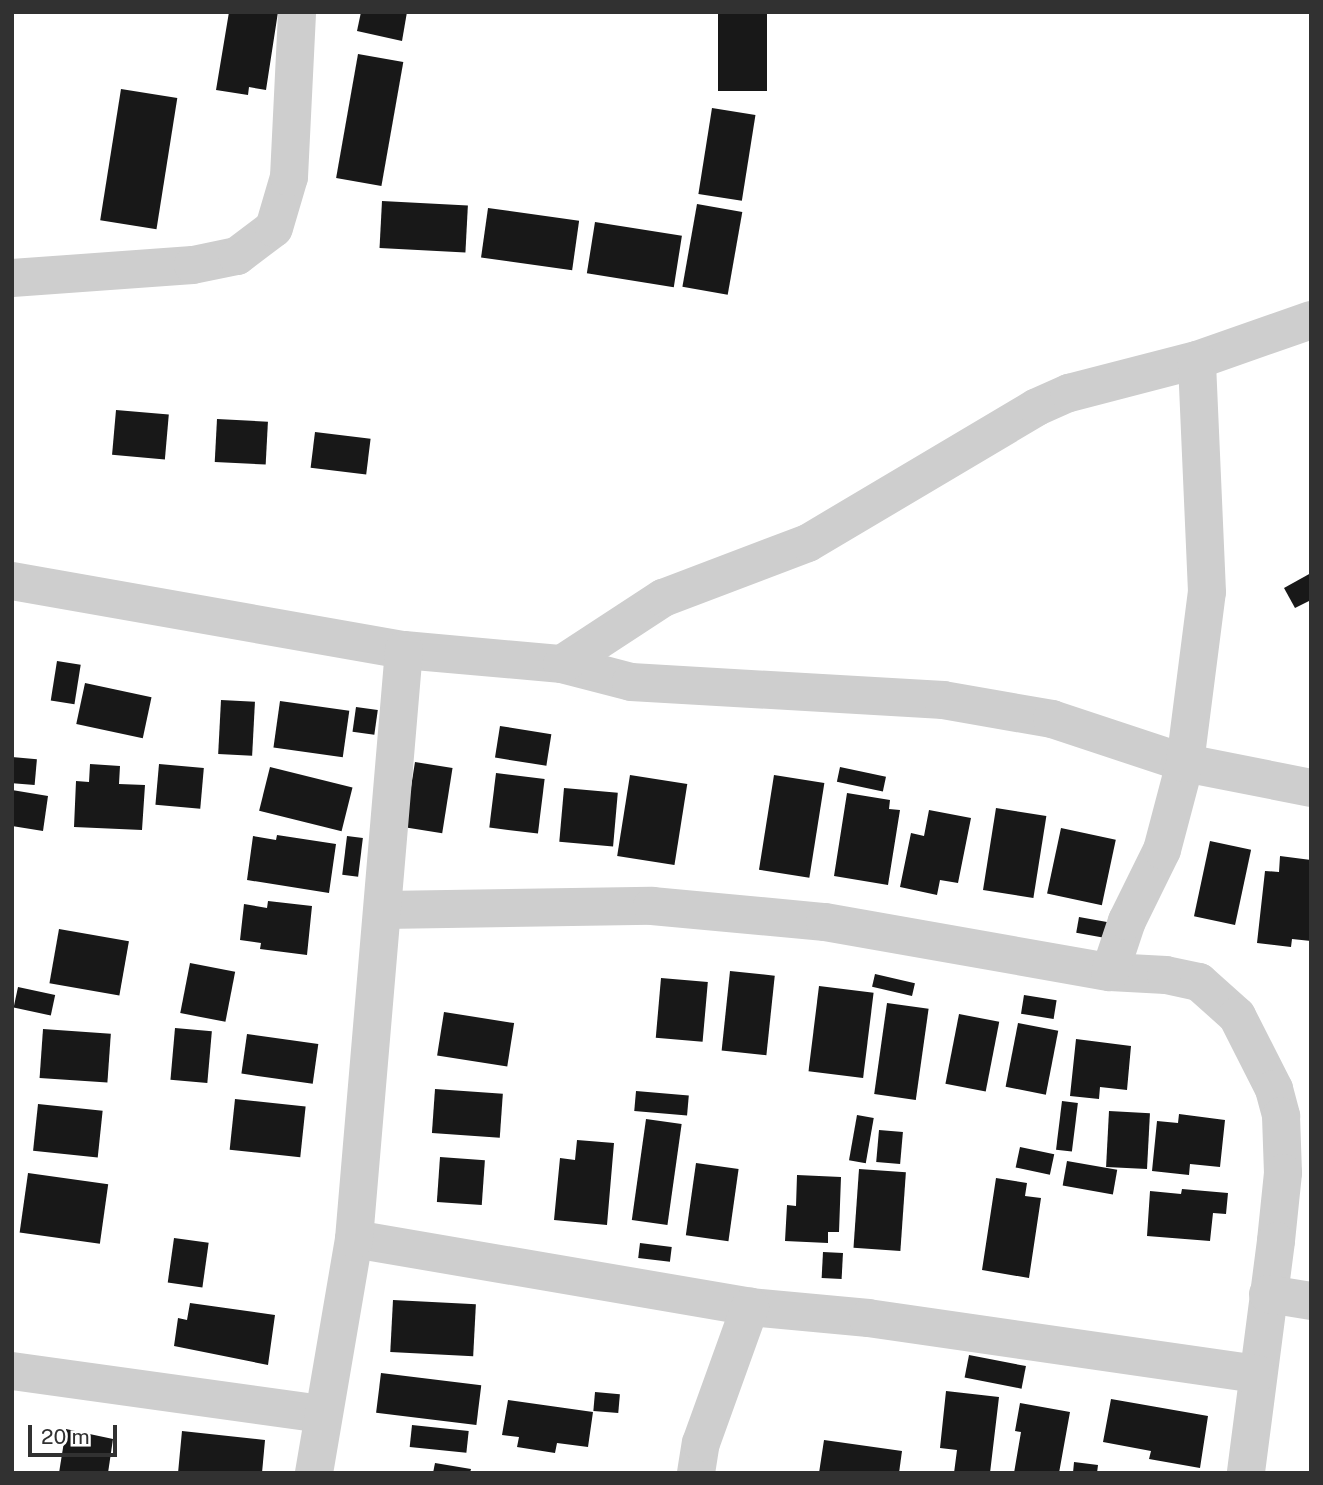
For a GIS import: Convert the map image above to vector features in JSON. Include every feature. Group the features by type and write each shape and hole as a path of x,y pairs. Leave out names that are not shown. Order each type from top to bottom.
{"street":[{"path":"12,278 192,265 237,256 274,228 289,177 297,12"},
{"path":"562,664 663,598 808,543 1014,418 1069,393 1197,360 1311,320"},
{"path":"1110,972 1127,921 1162,850 1185,763 1207,592 1197,360"},
{"path":"12,581 404,650 562,664 631,682 943,700 1052,719 1185,763 1311,788"},
{"path":"314,1473 320,1414 354,1239 404,650"},
{"path":"384,910 652,906 825,922 1110,972 1166,975 1199,982 1237,1016 1249,1035 1274,1089 1281,1116 1283,1173 1256,1374 1246,1473"},
{"path":"354,1239 750,1307 868,1318 1256,1374"},
{"path":"1268,1294 1311,1301"},
{"path":"696,1473 701,1443 750,1307"},
{"path":"12,1371 320,1414"}],"building":[{"path":"229,12 278,12 266,90 249,87 248,95 216,90"},
{"path":"361,12 407,12 402,41 357,31"},
{"path":"718,12 767,12 767,91 718,91"},
{"path":"358,54 403,62 381,186 336,178"},
{"path":"121,89 177,98 156,229 100,220"},
{"path":"712,108 755,115 742,201 698,194"},
{"path":"382,201 468,206 465,252 380,248"},
{"path":"697,204 742,212 728,295 682,287"},
{"path":"488,208 579,221 572,270 481,258"},
{"path":"595,222 682,236 674,287 587,273"},
{"path":"116,410 169,415 165,459 112,455"},
{"path":"217,419 268,422 266,465 215,462"},
{"path":"315,432 371,439 366,475 311,468"},
{"path":"1311,573 1311,600 1295,608 1284,588"},
{"path":"57,661 81,665 74,704 51,701"},
{"path":"85,683 152,697 143,738 76,724"},
{"path":"221,700 255,702 252,756 218,754"},
{"path":"280,701 349,711 343,757 273,748"},
{"path":"356,707 378,710 374,735 353,732"},
{"path":"500,726 551,734 546,766 495,758"},
{"path":"12,757 37,759 35,785 12,783"},
{"path":"415,762 453,768 442,833 405,827"},
{"path":"90,764 120,766 119,784 145,785 142,830 74,827 76,781 89,782"},
{"path":"159,764 204,768 200,809 155,805"},
{"path":"270,767 352,788 342,831 259,811"},
{"path":"840,767 886,777 883,791 837,782"},
{"path":"496,773 545,779 538,834 489,828"},
{"path":"630,775 687,784 674,865 617,856"},
{"path":"774,775 824,783 809,878 759,870"},
{"path":"564,788 618,793 613,847 559,842"},
{"path":"12,790 48,796 43,831 12,826"},
{"path":"847,793 890,800 889,809 900,810 888,885 834,876"},
{"path":"996,808 1046,816 1033,898 983,890"},
{"path":"929,810 971,818 958,883 940,880 937,895 900,887 911,833 924,836"},
{"path":"1061,828 1116,840 1102,905 1047,894"},
{"path":"277,835 336,844 329,893 247,880 253,836 276,840"},
{"path":"347,836 363,838 358,877 342,875"},
{"path":"1210,841 1251,850 1235,925 1194,916"},
{"path":"1280,856 1311,860 1311,941 1292,939 1291,947 1257,943 1265,871 1279,872"},
{"path":"268,901 312,906 307,955 260,949 261,943 240,940 244,904 267,908"},
{"path":"1079,917 1112,923 1110,939 1076,933"},
{"path":"59,929 129,941 119,995 49,983"},
{"path":"190,963 235,972 225,1022 180,1013"},
{"path":"730,971 775,976 766,1055 722,1051"},
{"path":"875,974 915,983 912,996 872,987"},
{"path":"661,978 708,982 703,1042 656,1038"},
{"path":"819,986 874,993 863,1078 809,1071"},
{"path":"18,987 55,995 51,1015 14,1008"},
{"path":"1024,995 1057,1000 1054,1019 1021,1014"},
{"path":"887,1003 929,1009 916,1100 874,1094"},
{"path":"444,1012 514,1023 507,1067 437,1055"},
{"path":"959,1014 999,1022 986,1092 945,1084"},
{"path":"1018,1023 1058,1031 1046,1095 1006,1087"},
{"path":"175,1028 212,1031 207,1083 170,1080"},
{"path":"43,1029 111,1034 107,1083 40,1078"},
{"path":"247,1034 318,1044 313,1084 241,1074"},
{"path":"1076,1039 1131,1046 1127,1090 1100,1087 1099,1099 1070,1096"},
{"path":"435,1089 503,1094 500,1138 432,1133"},
{"path":"636,1091 689,1096 687,1116 634,1111"},
{"path":"235,1099 306,1106 300,1157 230,1150"},
{"path":"1062,1101 1078,1103 1072,1152 1056,1150"},
{"path":"38,1104 103,1111 98,1158 33,1151"},
{"path":"1109,1111 1150,1113 1147,1169 1106,1167"},
{"path":"1179,1114 1225,1120 1220,1167 1190,1164 1189,1175 1152,1171 1157,1121 1178,1123"},
{"path":"857,1115 874,1118 866,1163 849,1160"},
{"path":"646,1119 682,1124 667,1225 632,1220"},
{"path":"879,1130 903,1132 900,1164 876,1162"},
{"path":"577,1140 614,1143 607,1225 554,1220 560,1158 575,1160"},
{"path":"1020,1147 1054,1154 1050,1175 1016,1168"},
{"path":"440,1157 485,1160 482,1205 437,1202"},
{"path":"1067,1161 1117,1170 1113,1194 1063,1186"},
{"path":"696,1163 739,1169 728,1241 686,1235"},
{"path":"859,1169 906,1172 900,1251 853,1248"},
{"path":"28,1173 108,1184 100,1244 20,1232"},
{"path":"797,1175 841,1177 839,1232 828,1232 828,1243 785,1241 787,1205 796,1206"},
{"path":"996,1178 1027,1183 1025,1196 1041,1198 1029,1278 982,1270"},
{"path":"1182,1189 1228,1193 1226,1214 1213,1213 1210,1241 1147,1236 1150,1191 1181,1194"},
{"path":"174,1238 209,1243 202,1287 168,1283"},
{"path":"640,1243 672,1247 670,1262 638,1258"},
{"path":"823,1252 843,1253 842,1279 822,1278"},
{"path":"393,1300 476,1304 473,1356 390,1352"},
{"path":"190,1303 275,1315 268,1365 174,1346 178,1318 187,1320"},
{"path":"969,1355 1026,1366 1022,1389 965,1378"},
{"path":"381,1373 481,1385 476,1425 376,1413"},
{"path":"946,1391 999,1397 990,1473 954,1473 957,1450 940,1448"},
{"path":"595,1392 620,1394 618,1413 593,1411"},
{"path":"1111,1399 1208,1416 1200,1468 1149,1459 1151,1451 1103,1442"},
{"path":"508,1400 593,1412 588,1447 557,1443 555,1453 517,1447 519,1437 502,1435"},
{"path":"1020,1403 1070,1412 1059,1473 1014,1473 1021,1432 1015,1431"},
{"path":"412,1425 469,1431 466,1453 410,1447"},
{"path":"66,1429 113,1439 108,1473 59,1473"},
{"path":"182,1431 265,1440 262,1473 178,1473"},
{"path":"824,1440 902,1451 899,1473 819,1473"},
{"path":"1074,1462 1098,1465 1097,1473 1073,1473"},
{"path":"435,1463 471,1469 470,1473 433,1473"}]}
